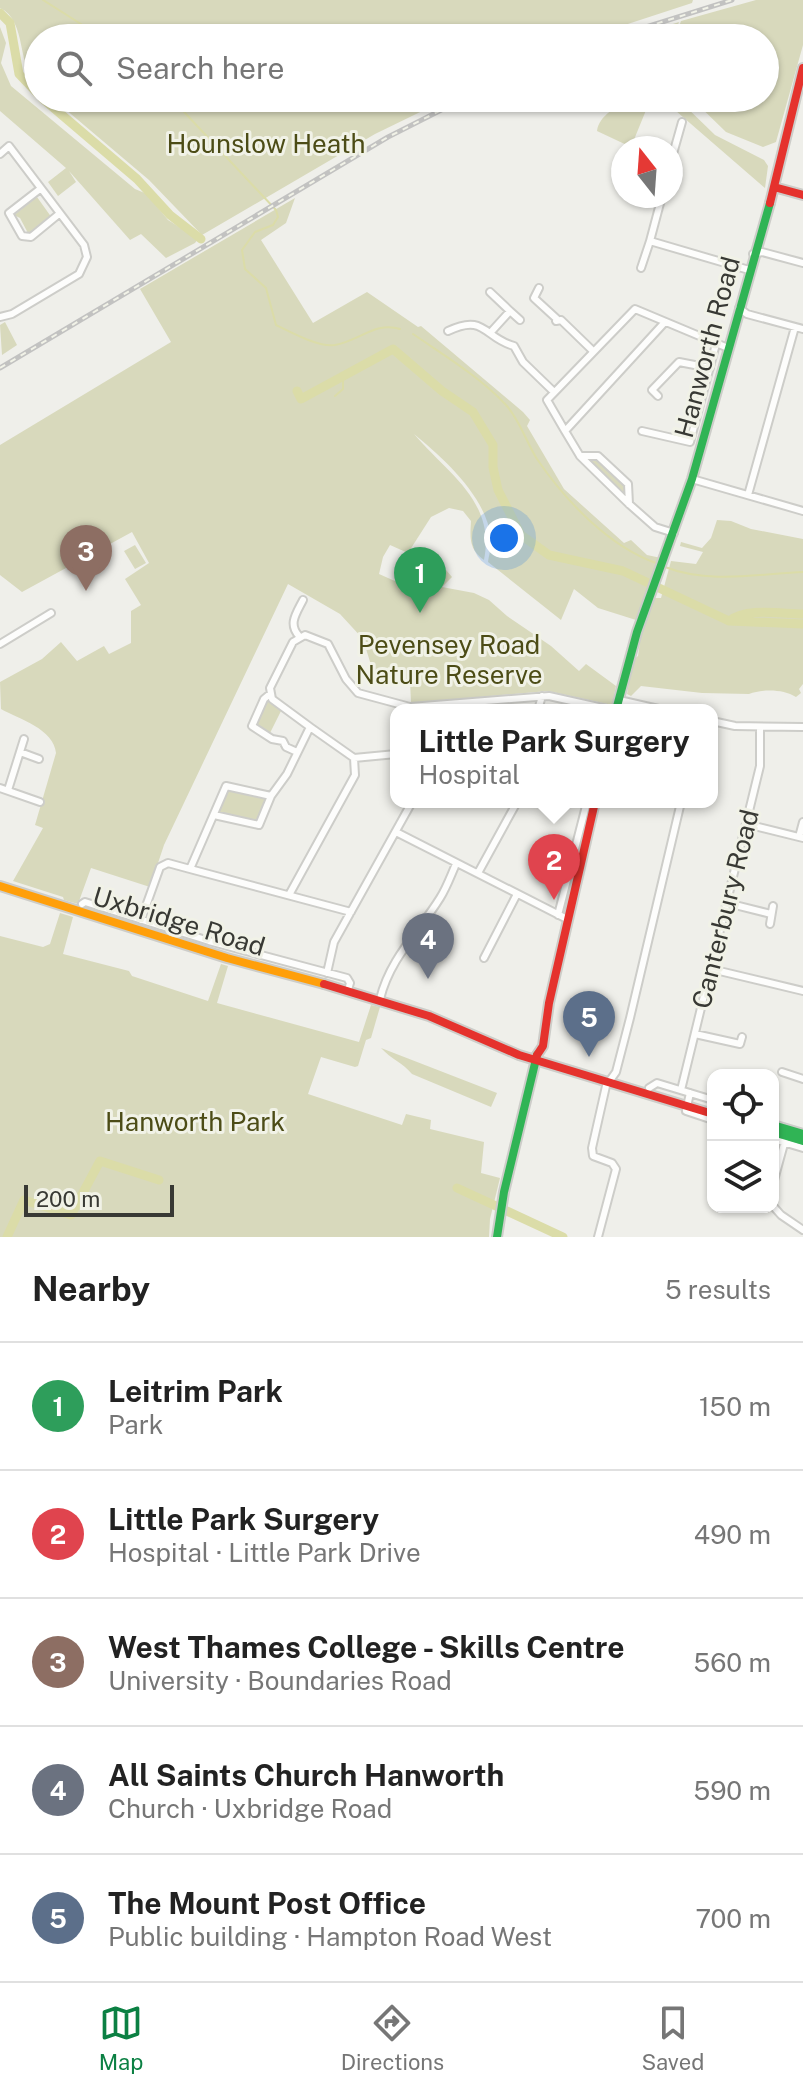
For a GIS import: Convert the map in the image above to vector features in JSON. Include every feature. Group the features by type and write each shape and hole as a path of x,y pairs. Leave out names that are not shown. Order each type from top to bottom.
{"main road":[{"name":"Hanworth Road","path":"615,704 637,632 692,479 757,250 803,69"},
{"path":"774,187 803,195"},
{"path":"497,1237 502,1200 536,1058 543,1046 563,917 593,808"},
{"name":"Uxbridge Road","path":"0,886 227,958 380,999 506,1048 610,1080"},
{"path":"610,1080 707,1106"},
{"path":"610,1080 688,1099 707,1113"},
{"path":"779,1130 786,1136 803,1134"},
{"path":"779,1134 803,1141"}],"street":[{"path":"678,136 682,122"},
{"path":"0,154 7,144 84,245 87,257 79,274 12,314 0,317"},
{"path":"40,189 9,213 22,236 31,237 59,214"},
{"path":"641,268 659,208"},
{"path":"650,241 749,270"},
{"path":"757,250 803,263"},
{"path":"539,288 531,296 593,351"},
{"path":"490,292 520,320"},
{"path":"674,533 655,527 580,456 547,400 635,309 728,348"},
{"path":"491,332 510,311"},
{"path":"738,312 803,329"},
{"path":"565,431 665,322"},
{"path":"448,331 466,324 477,324 491,332 519,351 523,362 554,392"},
{"path":"748,495 795,327"},
{"name":"Hanworth Road","path":"642,431 690,442 716,344"},
{"path":"658,396 652,390 679,362 710,368"},
{"path":"580,456 598,456 628,484 629,504"},
{"path":"692,479 802,510 803,502"},
{"path":"299,636 292,623 303,600"},
{"path":"0,644 51,613"},
{"path":"390,755 354,758 272,699 270,688 293,642 299,636 310,636 328,644 346,679 358,693 394,704"},
{"path":"270,694 264,699 252,726 297,752"},
{"path":"461,704 542,696 590,704"},
{"path":"540,704 542,696"},
{"path":"718,722 760,727 803,727"},
{"path":"214,815 259,825 271,796 287,774 310,727"},
{"name":"Canterbury Road","path":"681,1090 760,766 760,727"},
{"path":"24,739 4,789 40,802"},
{"path":"20,752 39,759"},
{"path":"289,895 355,775 354,758"},
{"path":"190,869 227,783 271,796"},
{"path":"327,973 334,942 409,808"},
{"path":"478,873 514,808"},
{"path":"396,832 563,917 586,808"},
{"path":"598,1237 616,1169 612,1163 593,1156 592,1148 630,1018 680,808"},
{"path":"746,824 801,837 803,822"},
{"path":"141,920 160,867 168,863 351,912"},
{"path":"380,999 394,962 441,897 456,864"},
{"path":"484,958 517,894"},
{"name":"Uxbridge Road","path":"82,904 85,902 347,978 350,983 348,990"},
{"path":"727,903 772,910 770,924"},
{"path":"711,969 803,991"},
{"path":"695,1034 741,1040 739,1054"},
{"path":"782,1072 803,1079"},
{"path":"649,1088 657,1083 681,1090 688,1099 707,1100"},
{"path":"779,1162 786,1136"},
{"path":"779,1138 786,1136 803,1148"},
{"path":"779,1213 803,1230"}],"green space":[{"path":"0,0 693,0 692,3 628,24 24,24 24,55 15,23 0,8"},
{"path":"756,0 803,0 803,45 776,142 763,147 726,132 705,112 779,112 779,24 680,24 681,21"},
{"path":"0,27 6,43 1,63 11,86 24,97 24,112 42,112 135,189 147,194 168,220 198,239 166,258 141,234 130,240 69,171 76,182 58,196 48,182 66,168 0,111"},
{"name":"Hounslow Heath","path":"69,112 420,112 375,134 202,235 149,180"},
{"path":"610,112 645,112 635,136 611,138 597,131"},
{"path":"677,112 691,112 715,135 764,160 768,166 765,188"},
{"path":"37,197 52,218 29,235 20,218 14,215"},
{"name":"Pevensey Road Nature Reserve","path":"295,198 286,223 261,240 313,323 367,292 418,327 421,326 523,412 530,420 527,426 564,489 624,543 631,540 647,555 661,558 636,620 598,608 574,589 561,620 488,562 491,538 481,508 462,480 414,434 454,475 476,504 486,539 484,560 472,543 471,521 463,511 449,508 431,517 408,553 390,545 379,574 413,589 419,578 416,570 428,571 435,567 446,570 452,577 442,587 474,593 489,600 579,671 586,664 616,686 612,704 548,691 411,703 410,680 399,675 375,678 363,639 340,614 288,584 164,845 150,887 91,868 78,904 13,881 43,828 35,825 56,753 49,737 42,731 1,709 0,682 42,659 61,642 77,661 104,646 109,654 131,643 131,611 141,605 125,579 149,563 132,532 22,592 0,575 0,445 171,342 140,289"},
{"path":"5,322 17,345 2,355 0,325"},
{"path":"597,458 626,485 626,495 588,459"},
{"path":"717,520 803,539 801,693 796,697 773,691 702,693 641,686 631,696 627,694 641,635 655,598 661,598 671,561 696,564 703,552 680,546 681,542 702,548 711,538"},
{"path":"135,545 146,563 135,569 124,551"},
{"path":"268,700 281,711 269,735 255,727 254,723"},
{"path":"229,790 264,796 266,801 259,822 220,813 218,809"},
{"name":"Hanworth Park","path":"60,913 73,917 63,954 129,971 132,976 208,1001 221,964 228,966 217,1003 359,1042 371,1005 380,1007 358,1066 321,1057 308,1094 402,1125 406,1114 431,1120 430,1129 484,1142 481,1173 500,1178 489,1237 0,1237 0,936 43,947 50,944"},
{"path":"381,1048 497,1093 491,1107 412,1074"}],"waterway":[{"path":"43,0 81,24"},
{"path":"0,13 10,23 19,74 24,79"},
{"path":"58,112 137,179 170,215 201,239"},
{"path":"184,112 276,210 278,217 273,225 255,232 242,250 245,269 266,288 276,325 305,339 329,345 344,343 375,329 400,329"},
{"path":"413,334 474,376 506,405 548,475 589,520 621,545 656,563"},
{"path":"297,391 301,399 393,349 442,391 473,412 493,445 493,467 498,490 521,535 549,555 623,571 729,621 803,624"},
{"path":"335,396 343,389 343,376"},
{"path":"665,567 716,577 803,572"},
{"path":"729,621 755,613 803,614"},
{"path":"7,1237 24,1200 71,1215 100,1161 159,1180"},
{"path":"457,1188 563,1237"}],"railway":[{"path":"656,24 732,0"},
{"path":"0,368 388,137 437,112"}],"traffic: fast":[{"path":"618,704 637,632 692,479 770,203"},
{"path":"497,1237 504,1192 537,1055"},
{"path":"779,1127 803,1134"},
{"path":"779,1134 803,1141"}],"traffic: slow":[{"path":"0,886 227,958 324,984"}],"traffic: jam":[{"path":"770,203 803,68"},
{"path":"774,187 803,195"},
{"path":"537,1055 543,1046 549,1003 594,808"},
{"path":"324,984 429,1016 519,1055 707,1112"}],"place":[{"name":"West Thames College - Skills Centre","path":"86,591"},
{"name":"Leitrim Park","path":"420,613"},
{"name":"Little Park Surgery","path":"554,900"},
{"name":"All Saints Church Hanworth","path":"428,979"},
{"name":"The Mount Post Office","path":"589,1057"}]}
